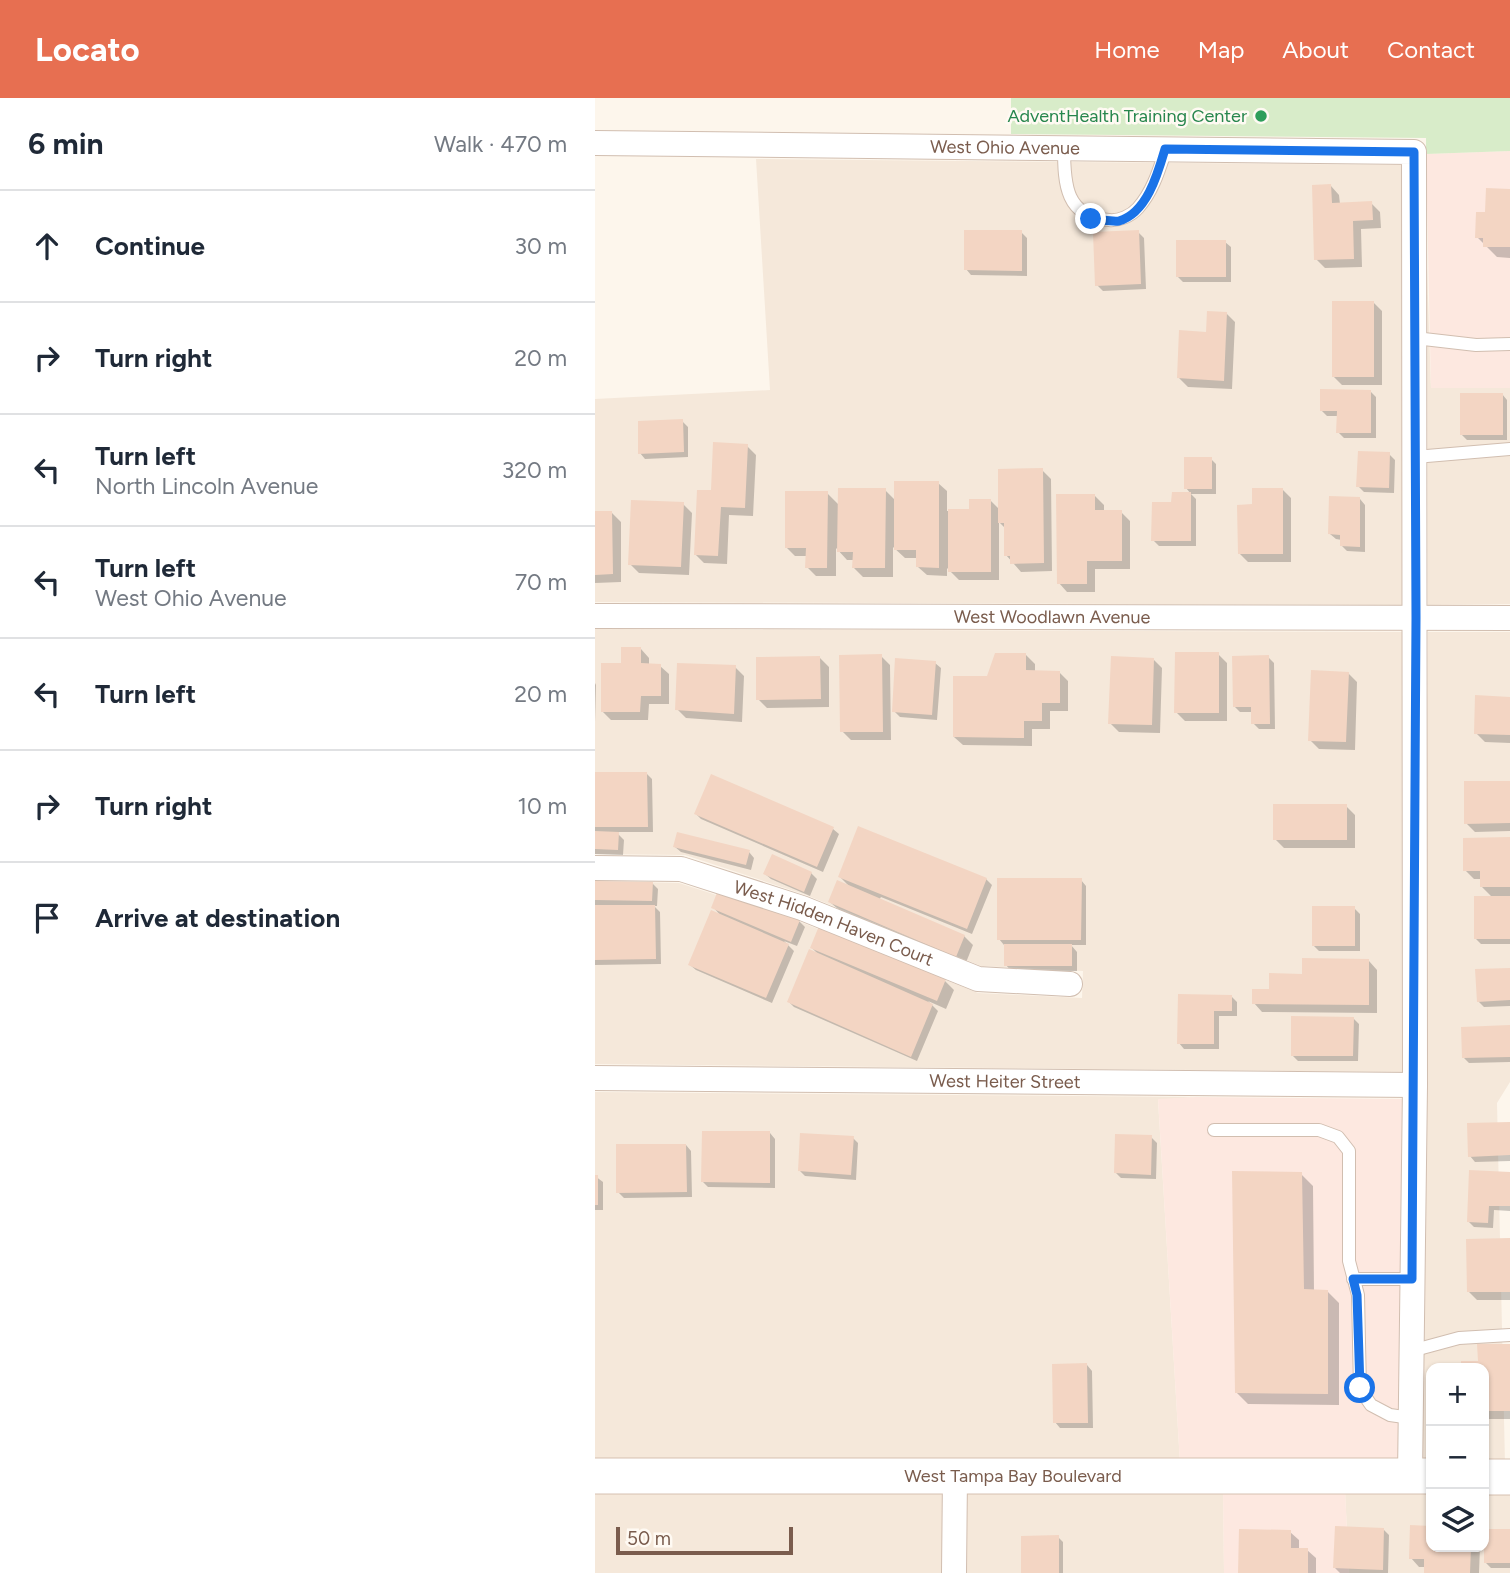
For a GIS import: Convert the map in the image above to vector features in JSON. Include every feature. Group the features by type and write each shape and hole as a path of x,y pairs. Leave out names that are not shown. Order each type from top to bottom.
{"street":[{"name":"West Ohio Avenue","path":"595,143 1414,152 1415,338"},
{"path":"1415,338 1415,1086 1411,1418 1421,1476"},
{"name":"West Woodlawn Avenue","path":"595,616 1510,618"},
{"name":"West Hidden Haven Court","path":"595,867 681,869 802,908 978,979 1070,984"},
{"name":"West Heiter Street","path":"595,1078 1415,1086"},
{"name":"West Tampa Bay Boulevard","path":"595,1476 1421,1476"},
{"path":"954,1573 955,1477"},
{"path":"1489,1477 1510,1477"}],"lane":[{"path":"1064,148 1064,173 1073,205 1091,219 1119,221 1137,210 1156,179 1165,149"},
{"path":"1415,338 1476,345 1510,344"},
{"path":"1415,457 1510,449"},
{"path":"1214,1130 1319,1130 1338,1137 1349,1151 1351,1173 1348,1241 1357,1295 1360,1388 1371,1405 1390,1415 1411,1418"},
{"path":"1353,1279 1412,1279"},
{"path":"1411,1351 1459,1338 1510,1335"}],"shaded area":[{"path":"1510,151 1510,388 1431,388 1426,154"},
{"path":"756,159 1402,165 1404,605 595,602 595,399 770,390"},
{"path":"1427,268 1431,388 1510,388 1510,604 1428,605"},
{"path":"595,629 1404,632 1402,1072 595,1064 595,881 679,883 798,921 978,993 1082,998 1083,971 981,966 806,895 685,855 595,854"},
{"path":"1428,632 1510,632 1510,1082 1497,1103 1505,1464 1489,1463 1489,1363 1426,1363 1426,1462 1422,1462"},
{"path":"595,1092 1196,1097 1158,1100 1180,1463 595,1462"},
{"path":"1158,1099 1402,1099 1398,1462 1180,1463"},
{"path":"595,1490 943,1491 942,1573 595,1573"},
{"path":"1223,1490 1224,1573 966,1573 967,1491"},
{"path":"1223,1490 1345,1490 1349,1573 1224,1573"},
{"path":"1345,1490 1426,1490 1426,1552 1489,1552 1489,1491 1510,1491 1510,1573 1349,1573"}],"green space":[{"name":"AdventHealth Training Center","path":"1011,98 1510,98 1510,151 1426,154 1426,138 1011,134"}],"building":[{"path":"1331,184 1332,203 1372,201 1373,220 1353,221 1354,259 1314,260 1312,185"},
{"path":"1486,188 1510,189 1510,247 1483,247 1483,238 1475,238 1476,212 1485,212"},
{"path":"964,230 1022,230 1022,271 964,270"},
{"path":"1139,230 1141,284 1095,286 1093,232"},
{"path":"1176,240 1226,240 1226,277 1176,277"},
{"path":"1332,301 1374,301 1374,377 1332,377"},
{"path":"1207,311 1227,312 1224,381 1177,378 1179,330 1206,332"},
{"path":"1320,389 1371,390 1371,433 1336,433 1337,411 1320,411"},
{"path":"1460,393 1503,393 1503,435 1460,435"},
{"path":"683,419 684,452 638,454 638,421"},
{"path":"713,442 748,444 745,508 721,507 718,556 694,555 697,490 711,490"},
{"path":"1358,451 1390,452 1389,488 1356,487"},
{"path":"1184,457 1212,457 1212,489 1184,489"},
{"path":"1043,468 1044,563 1010,564 1010,556 1004,556 1004,523 998,523 998,469"},
{"path":"894,481 939,481 939,568 916,567 916,550 894,550"},
{"path":"838,488 886,488 885,568 852,568 853,552 837,552"},
{"path":"1252,488 1283,488 1283,554 1238,554 1237,505 1252,504"},
{"path":"785,491 828,491 827,568 805,568 806,548 785,548"},
{"path":"1172,492 1191,492 1191,541 1151,541 1152,502 1171,502"},
{"path":"1056,494 1095,494 1095,510 1122,510 1122,561 1087,561 1087,584 1057,584"},
{"path":"1329,496 1360,497 1360,547 1340,546 1340,535 1328,534"},
{"path":"969,499 991,499 991,572 948,572 948,509 969,509"},
{"path":"631,500 684,502 681,567 628,565"},
{"path":"595,511 612,511 613,574 595,575"},
{"path":"621,647 641,647 641,663 661,664 661,696 641,696 640,712 601,712 601,663 621,663"},
{"path":"1175,652 1219,652 1219,713 1174,713"},
{"path":"995,653 1026,653 1026,670 1060,671 1060,703 1042,703 1042,721 1024,721 1024,738 953,737 953,676 987,676"},
{"path":"882,654 883,732 840,732 839,655"},
{"path":"1269,655 1270,724 1251,724 1251,707 1233,707 1232,656"},
{"path":"820,656 821,699 756,700 756,657"},
{"path":"1111,656 1154,658 1152,725 1108,724"},
{"path":"895,658 936,661 932,715 892,712"},
{"path":"677,663 736,665 734,714 675,710"},
{"path":"1311,670 1349,672 1346,742 1308,741"},
{"path":"1475,695 1510,697 1510,735 1474,734"},
{"path":"595,772 647,772 648,827 595,827"},
{"path":"711,774 834,827 817,867 694,814"},
{"path":"1464,781 1510,781 1510,823 1464,824"},
{"path":"1273,804 1347,804 1347,840 1273,840"},
{"path":"858,826 987,878 967,929 838,877"},
{"path":"595,831 619,832 618,850 595,849"},
{"path":"677,832 750,850 746,865 673,847"},
{"path":"1510,837 1510,887 1480,887 1480,871 1463,871 1463,838"},
{"path":"772,854 812,872 804,892 763,874"},
{"path":"997,878 1082,878 1081,940 997,940"},
{"path":"837,880 965,935 956,957 828,902"},
{"path":"595,881 653,882 652,901 595,900"},
{"path":"720,885 800,920 791,942 711,908"},
{"path":"1474,896 1510,896 1510,939 1474,939"},
{"path":"595,905 655,905 656,959 595,960"},
{"path":"1312,906 1355,906 1355,946 1312,946"},
{"path":"711,910 789,944 766,998 688,965"},
{"path":"819,926 946,979 937,1001 810,948"},
{"path":"1004,944 1072,944 1072,966 1004,966"},
{"path":"809,949 933,1004 911,1057 787,1002"},
{"path":"1302,958 1369,959 1369,1005 1252,1004 1252,989 1269,989 1269,973 1302,974"},
{"path":"1510,968 1510,1000 1477,1002 1475,969"},
{"path":"1178,994 1232,995 1232,1011 1214,1011 1214,1044 1177,1044"},
{"path":"1291,1016 1354,1017 1353,1056 1291,1056"},
{"path":"1510,1025 1510,1057 1462,1058 1461,1027"},
{"path":"1510,1122 1510,1155 1468,1157 1467,1123"},
{"path":"702,1131 770,1131 770,1183 701,1182"},
{"path":"800,1133 854,1136 851,1175 798,1171"},
{"path":"1115,1134 1152,1135 1151,1175 1114,1173"},
{"path":"616,1144 686,1144 687,1192 616,1193"},
{"path":"1469,1170 1510,1172 1510,1206 1489,1206 1488,1223 1467,1222"},
{"path":"1232,1171 1302,1172 1304,1289 1328,1290 1328,1394 1235,1393"},
{"path":"595,1175 598,1175 598,1205 595,1205"},
{"path":"1510,1238 1510,1292 1467,1292 1466,1239"},
{"path":"1477,1344 1510,1344 1510,1411 1489,1411 1489,1363 1461,1363 1478,1361"},
{"path":"1087,1363 1088,1423 1053,1423 1052,1364"},
{"path":"1410,1525 1426,1526 1426,1552 1471,1552 1470,1573 1424,1573 1424,1559 1409,1559"},
{"path":"1335,1526 1384,1528 1383,1570 1333,1568"},
{"path":"1239,1529 1291,1530 1291,1548 1308,1548 1308,1573 1238,1573"},
{"path":"1489,1529 1510,1529 1510,1563 1484,1563 1484,1552 1489,1552"},
{"path":"1059,1535 1059,1573 1021,1573 1021,1536"}],"place":[{"name":"AdventHealth Training Center","path":"1261,116"}],"route":[{"path":"1091,219 1119,221 1137,210 1156,179 1165,149 1414,152 1416,618 1412,1279 1353,1279 1357,1295 1357,1369 1360,1388"}]}
